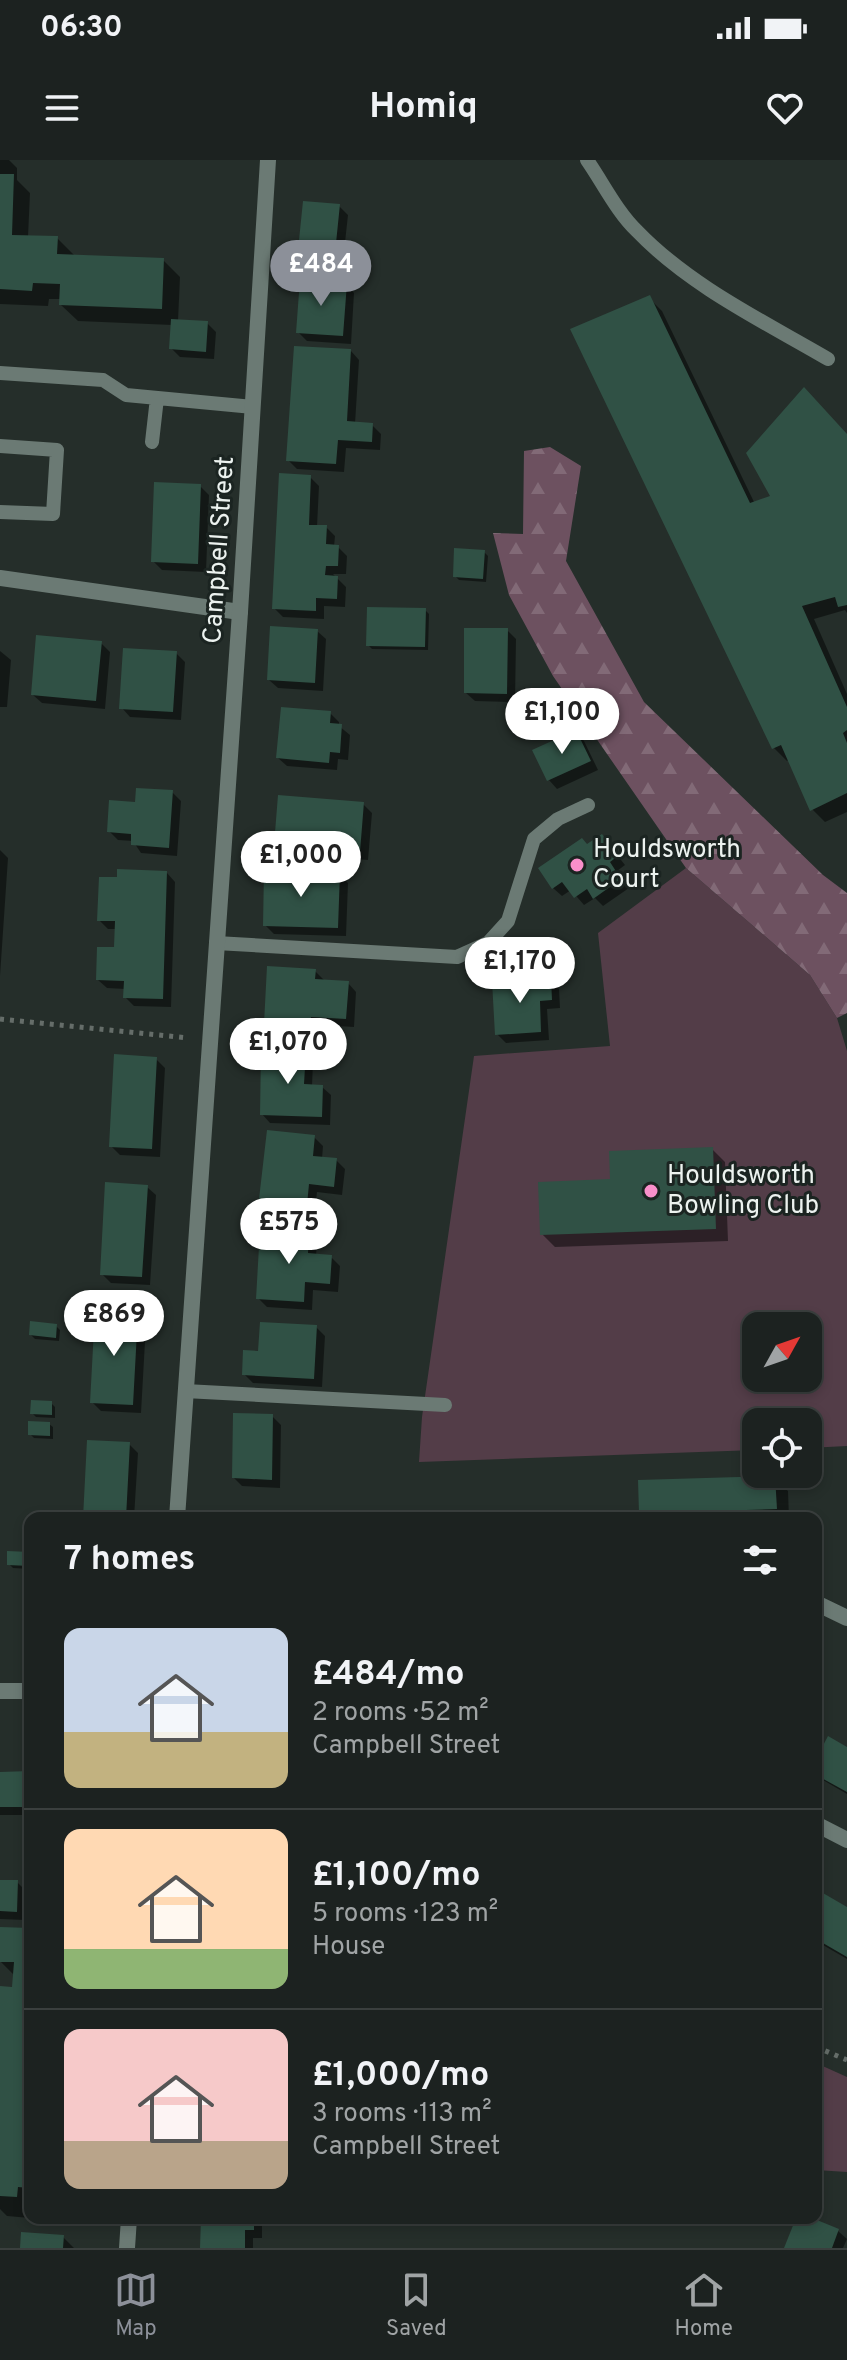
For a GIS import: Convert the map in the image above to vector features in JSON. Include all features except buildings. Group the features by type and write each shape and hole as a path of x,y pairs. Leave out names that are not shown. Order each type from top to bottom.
{"street":[{"name":"Campbell Street","path":"177,1512 268,160"},
{"path":"0,578 240,612"},
{"path":"822,1606 847,1618"},
{"path":"0,1691 24,1691"},
{"path":"822,1827 847,1840"},
{"path":"127,2248 129,2224"}],"lane":[{"path":"587,160 635,230 672,262 722,296 828,359"},
{"path":"0,373 103,380 126,395 253,407"},
{"path":"152,442 157,398"},
{"path":"0,446 57,450 53,514 0,512"},
{"path":"216,943 457,957 488,943 508,921 534,839 558,819 588,805"},
{"path":"185,1391 445,1405"}],"path":[{"path":"0,1019 168,1037 209,1038"},
{"path":"822,2050 847,2060"}],"shaded area":[{"name":"Houldsworth Bowling Club","path":"686,868 810,975 837,1018 847,1051 847,1446 822,1447 822,1408 742,1408 742,1450 419,1462 422,1417 474,1056 610,1046 598,933"},
{"path":"822,2066 847,2077 847,2172 822,2170"}],"green space":[{"path":"550,447 581,466 566,561 644,702 823,875 847,893 847,1013 837,1018 810,975 686,868 553,676 509,595 493,533 523,534 524,451"}],"place":[{"name":"Houldsworth Court","path":"577,865"},
{"name":"Houldsworth Bowling Club","path":"651,1191"}]}
